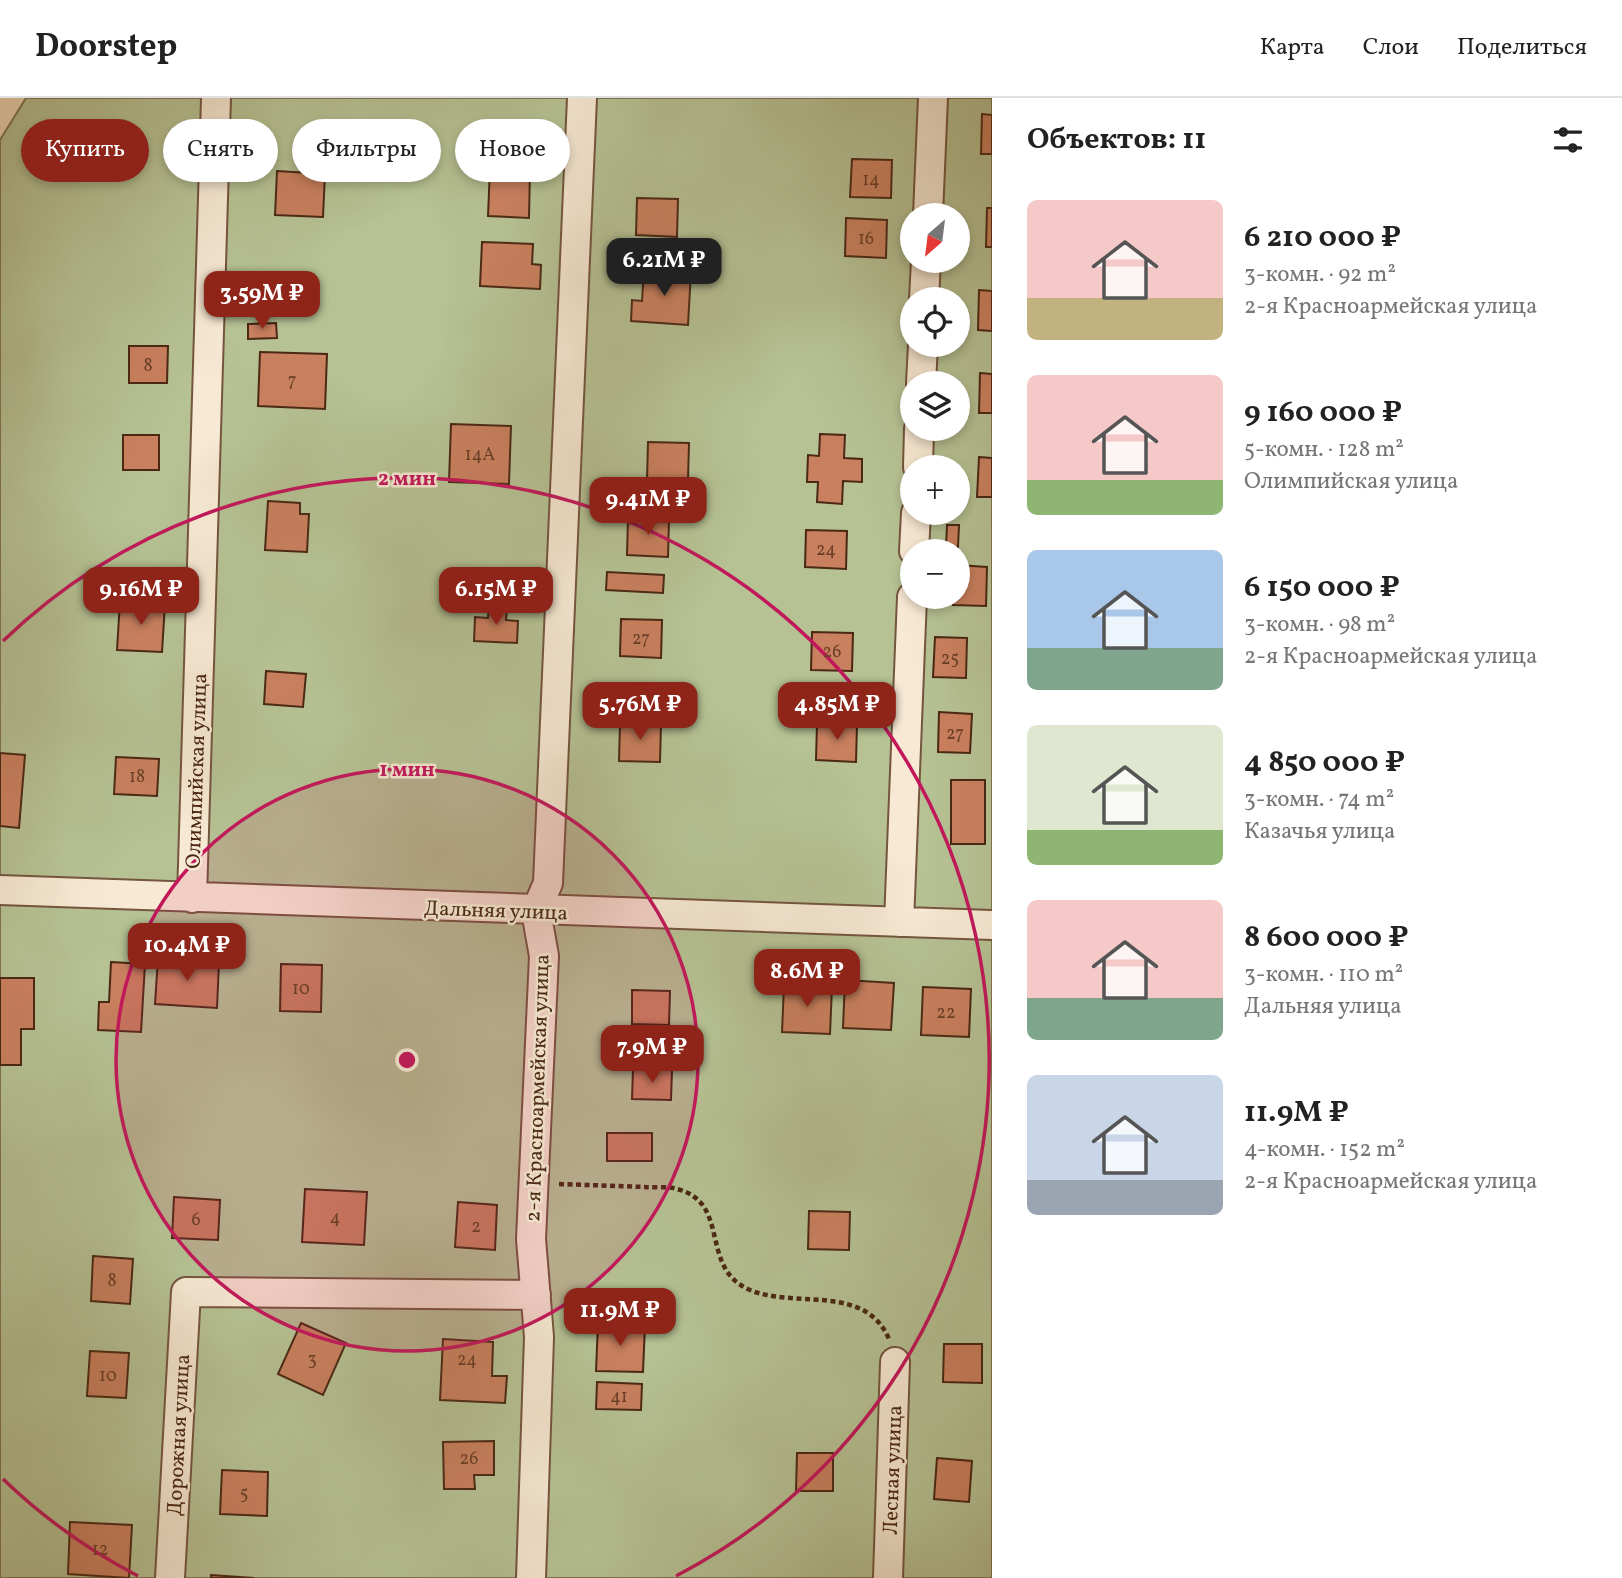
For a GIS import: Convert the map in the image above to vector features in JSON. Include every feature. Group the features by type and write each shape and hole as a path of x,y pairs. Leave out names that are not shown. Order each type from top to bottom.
{"street":[{"name":"Олимпийская улица","path":"192,898 216,98"},
{"path":"536,911 548,883 582,98"},
{"path":"929,203 933,98"},
{"path":"899,922 912,609"},
{"name":"Дальняя улица","path":"0,890 992,925"},
{"name":"2-я Красноармейская улица","path":"531,1578 539,1337 531,1239 544,956 536,911"},
{"name":"Дорожная улица","path":"170,1578 186,1292 536,1295"},
{"name":"Лесная улица","path":"888,1578 895,1362"}],"path":[{"path":"534,1183 677,1189 698,1198 710,1215 722,1267 733,1281 753,1292 857,1305 876,1320 888,1336 895,1362"}],"green space":[{"path":"26,98 992,98 992,1578 0,1578 0,140"}],"building":[{"path":"982,114 992,115 992,154 981,154"},
{"path":"852,159 892,160 891,198 850,197"},
{"path":"278,171 292,172 292,182 325,182 323,217 275,215"},
{"path":"489,182 530,182 529,218 488,216"},
{"path":"637,198 678,199 677,237 636,235"},
{"path":"987,208 992,208 992,247 986,247"},
{"path":"846,218 887,220 886,258 845,256"},
{"path":"482,242 533,244 532,264 541,265 540,289 480,286"},
{"path":"644,268 691,271 688,325 631,321 632,300 642,301"},
{"path":"979,290 992,291 992,331 978,330"},
{"path":"276,323 277,338 248,339 248,324"},
{"path":"129,346 168,346 167,383 129,383"},
{"path":"260,352 327,354 325,409 258,406"},
{"path":"980,373 992,374 992,413 979,413"},
{"path":"451,424 511,426 509,484 449,482"},
{"path":"820,434 845,435 844,458 862,459 862,482 843,481 842,504 817,502 818,482 807,482 808,455 819,456"},
{"path":"123,435 159,435 159,470 123,470"},
{"path":"648,442 689,443 688,481 647,480"},
{"path":"979,457 992,458 992,497 977,497"},
{"path":"268,501 300,503 300,514 309,514 307,552 265,550"},
{"path":"628,518 669,519 668,557 627,555"},
{"path":"947,525 959,525 958,539 946,539"},
{"path":"806,530 847,531 846,569 805,567"},
{"path":"970,566 987,567 986,606 970,606"},
{"path":"607,572 664,575 663,593 606,590"},
{"path":"120,601 165,604 162,652 117,650"},
{"path":"489,606 507,607 506,620 518,621 517,643 474,641 475,617 488,618"},
{"path":"621,619 662,620 661,658 620,656"},
{"path":"812,632 853,633 852,671 811,670"},
{"path":"935,637 967,638 966,678 933,677"},
{"path":"266,671 306,674 303,707 264,704"},
{"path":"939,712 972,714 970,753 938,752"},
{"path":"620,723 661,724 660,762 619,761"},
{"path":"817,723 857,724 856,762 816,760"},
{"path":"0,753 25,755 19,828 0,826"},
{"path":"116,757 159,759 157,796 114,794"},
{"path":"951,780 985,780 985,844 951,844"},
{"path":"158,958 219,962 217,1008 155,1004"},
{"path":"111,962 145,964 141,1032 98,1030 99,1002 109,1002"},
{"path":"281,964 322,965 321,1012 280,1011"},
{"path":"0,978 34,978 34,1029 21,1029 21,1065 0,1065"},
{"path":"845,980 894,983 891,1030 843,1028"},
{"path":"784,985 832,987 830,1034 782,1032"},
{"path":"923,987 971,989 969,1037 921,1035"},
{"path":"632,990 670,991 669,1025 632,1024"},
{"path":"633,1069 672,1070 671,1100 632,1099"},
{"path":"607,1133 652,1133 652,1161 607,1161"},
{"path":"305,1189 367,1192 364,1245 302,1242"},
{"path":"174,1197 220,1200 218,1240 172,1238"},
{"path":"458,1202 497,1205 495,1250 455,1247"},
{"path":"809,1211 850,1212 849,1250 808,1249"},
{"path":"93,1256 133,1259 130,1304 91,1301"},
{"path":"301,1323 346,1343 323,1395 278,1374"},
{"path":"598,1323 645,1325 643,1372 596,1371"},
{"path":"443,1339 493,1342 492,1376 507,1376 505,1403 440,1400"},
{"path":"944,1344 982,1344 982,1383 943,1382"},
{"path":"90,1351 129,1353 126,1398 87,1396"},
{"path":"597,1382 642,1384 641,1410 596,1409"},
{"path":"494,1441 494,1475 474,1475 475,1489 444,1489 443,1442"},
{"path":"797,1453 833,1453 833,1491 796,1491"},
{"path":"937,1458 972,1461 969,1502 934,1499"},
{"path":"222,1470 268,1472 267,1516 220,1514"},
{"path":"70,1522 132,1525 129,1578 68,1574"},
{"path":"211,1575 254,1578 211,1578"}]}
